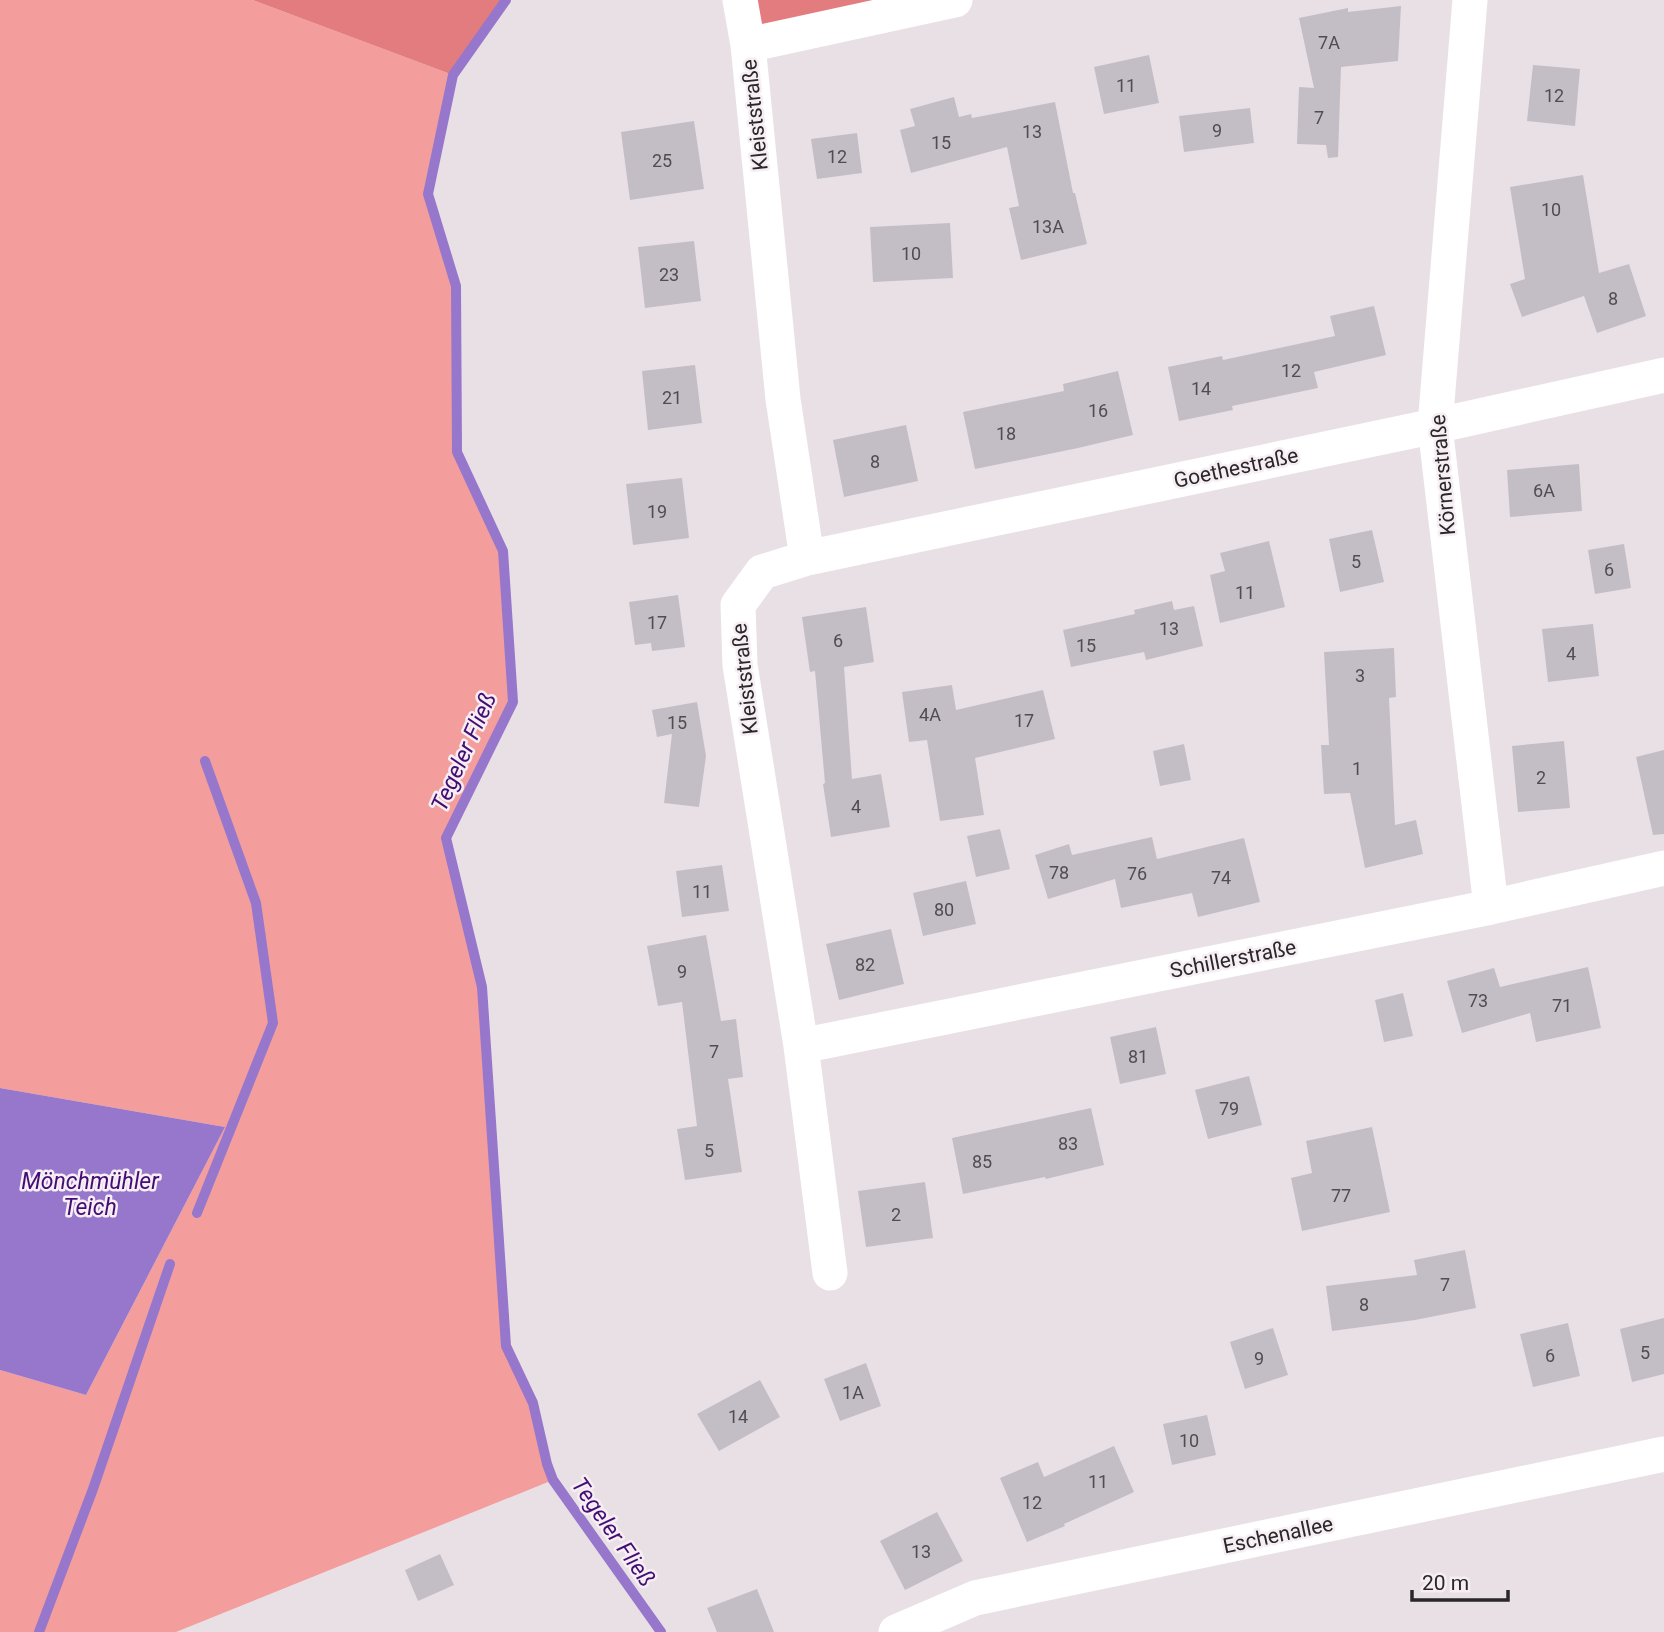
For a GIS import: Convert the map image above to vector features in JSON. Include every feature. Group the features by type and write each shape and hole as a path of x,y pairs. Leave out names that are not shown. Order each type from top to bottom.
{"street":[{"name":"Kleiststraße","path":"740,0 748,45 783,399 807,558 762,572 738,606 740,665 801,1046 830,1273"},
{"path":"748,45 955,0"},
{"name":"Körnerstraße","path":"1470,0 1435,426 1491,907"},
{"name":"Goethestraße","path":"807,558 1435,426 1664,374"},
{"name":"Schillerstraße","path":"801,1046 1491,907 1664,868"},
{"name":"Eschenallee","path":"896,1632 975,1598 1664,1454"}],"shaded area":[{"path":"0,0 253,0 453,75 428,194 456,286 457,452 503,551 513,702 446,839 482,987 506,1346 533,1403 553,1480 176,1632 0,1632 0,1370 86,1395 225,1127 0,1088"},
{"path":"253,0 506,0 453,75"},
{"path":"744,0 926,0 767,26 747,20"}],"water":[{"name":"Mönchmühler Teich","path":"0,1088 225,1127 86,1395 0,1370"}],"building":[{"path":"1401,6 1398,61 1341,67 1338,157 1328,158 1326,145 1297,144 1299,87 1314,88 1299,18 1348,8 1348,12"},
{"path":"1149,55 1159,103 1104,114 1094,67"},
{"path":"1533,65 1580,69 1575,126 1527,121"},
{"path":"954,97 959,117 971,114 972,118 1055,102 1073,193 1087,244 1021,260 1009,208 1019,206 1007,147 911,173 900,130 915,126 910,109"},
{"path":"1250,108 1254,143 1184,152 1179,116"},
{"path":"694,121 704,189 630,200 621,132"},
{"path":"857,133 862,173 817,179 811,139"},
{"path":"1583,175 1599,273 1629,264 1646,316 1597,333 1584,296 1522,317 1510,284 1525,279 1510,187"},
{"path":"950,223 953,278 873,282 870,227"},
{"path":"694,241 701,301 645,308 638,247"},
{"path":"1374,306 1386,355 1314,372 1318,388 1232,406 1233,410 1179,421 1168,367 1222,356 1223,360 1335,336 1330,316"},
{"path":"695,365 702,423 648,430 642,371"},
{"path":"1118,371 1133,435 975,469 963,412 1064,391 1063,384"},
{"path":"906,425 918,481 844,497 833,440"},
{"path":"1579,464 1582,511 1510,517 1507,470"},
{"path":"682,478 689,538 633,545 626,484"},
{"path":"1372,530 1384,582 1340,592 1329,539"},
{"path":"1269,541 1285,607 1220,623 1210,575 1225,571 1220,553"},
{"path":"1624,544 1631,588 1595,594 1588,550"},
{"path":"678,595 685,647 652,651 651,643 635,645 629,602"},
{"path":"1172,601 1174,610 1194,606 1203,646 1146,660 1144,652 1071,667 1063,630 1135,614 1134,610"},
{"path":"866,607 874,662 844,667 852,779 881,774 890,827 831,837 823,784 815,671 810,672 802,617"},
{"path":"1593,624 1599,676 1548,682 1542,629"},
{"path":"1394,648 1396,697 1389,698 1395,825 1416,820 1423,854 1365,868 1350,793 1324,794 1321,745 1329,745 1324,652"},
{"path":"952,685 956,710 1043,690 1055,739 975,758 984,815 940,821 927,740 909,742 902,692"},
{"path":"697,702 706,756 699,807 664,803 672,734 657,737 652,710"},
{"path":"1564,741 1570,808 1518,812 1512,746"},
{"path":"1184,744 1191,780 1160,786 1153,751"},
{"path":"1664,750 1664,834 1653,835 1636,757"},
{"path":"1000,829 1010,869 976,877 967,836"},
{"path":"1152,837 1157,859 1244,838 1260,902 1198,917 1192,893 1121,908 1115,879 1048,899 1035,855 1069,844 1072,855"},
{"path":"722,865 729,911 682,917 676,871"},
{"path":"966,881 976,924 923,936 913,893"},
{"path":"891,929 904,984 839,1000 826,944"},
{"path":"706,935 721,1021 736,1019 743,1077 728,1079 742,1172 685,1180 677,1129 697,1126 682,1002 658,1006 647,946"},
{"path":"1588,967 1601,1028 1536,1042 1530,1013 1462,1033 1447,981 1494,968 1500,987"},
{"path":"1403,993 1413,1036 1384,1042 1375,1000"},
{"path":"1156,1027 1166,1074 1120,1084 1110,1037"},
{"path":"1249,1076 1262,1125 1208,1139 1195,1090"},
{"path":"1091,1108 1104,1165 963,1194 952,1138"},
{"path":"1372,1127 1390,1212 1302,1231 1291,1178 1312,1173 1306,1141"},
{"path":"925,1182 933,1238 866,1247 858,1191"},
{"path":"1465,1250 1476,1308 1415,1320 1332,1331 1326,1286 1417,1275 1414,1260"},
{"path":"1664,1318 1664,1374 1632,1382 1620,1329"},
{"path":"1568,1323 1580,1376 1533,1387 1520,1334"},
{"path":"1273,1328 1288,1375 1245,1389 1230,1342"},
{"path":"866,1363 881,1406 840,1421 824,1379"},
{"path":"760,1380 780,1417 719,1451 697,1414"},
{"path":"1207,1415 1216,1455 1172,1465 1163,1424"},
{"path":"1114,1446 1134,1492 1027,1542 1000,1478 1038,1462 1044,1477"},
{"path":"937,1512 963,1561 905,1590 880,1541"},
{"path":"440,1554 454,1585 418,1601 405,1570"},
{"path":"757,1589 774,1632 717,1632 707,1608"}],"waterway":[{"name":"Tegeler Fließ","path":"506,0 453,75 428,194 456,286 457,452 503,551 513,702 446,838 482,987 506,1346 533,1403 553,1480 661,1632"},
{"path":"197,1213 273,1023 256,903 205,761"},
{"path":"39,1632 93,1489 170,1264"}]}
